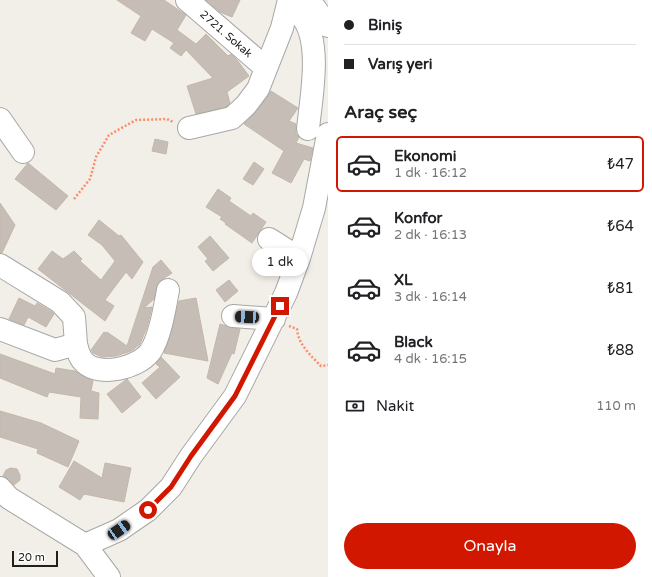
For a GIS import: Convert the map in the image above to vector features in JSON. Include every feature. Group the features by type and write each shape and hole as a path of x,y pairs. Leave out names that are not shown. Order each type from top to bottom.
{"street":[{"name":"2721. Sokak","path":"187,0 266,68"},
{"path":"309,0 328,26"},
{"path":"189,128 232,118 246,105 258,89 282,28 288,3"},
{"path":"85,546 119,530 148,510 171,487 191,456 235,396 286,293 299,258 314,208 318,131 314,55 306,24 302,17 288,3"},
{"path":"0,119 23,152"},
{"path":"269,239 299,258"},
{"path":"0,265 60,302 74,317 78,354 84,363 91,367 107,370 132,366 150,352 161,327 168,290"},
{"path":"233,316 274,319"},
{"path":"0,329 55,350 76,344"},
{"path":"0,488 9,498 85,546 109,577"}],"path":[{"path":"74,199 90,179 96,157 109,135 136,120 167,119 189,128"},
{"path":"274,319 297,329 297,337 309,355 320,366 328,365"}],"building":[{"path":"117,0 164,0 186,15 177,30 196,44 206,34 228,56 231,54 249,76 227,92 230,103 226,107 196,114 187,86 213,78 186,50 181,56 170,48 174,43 152,29 145,41 131,33 141,16"},
{"path":"206,0 240,0 232,17 220,12"},
{"path":"271,91 298,108 289,121 296,124 296,134 299,137 296,143 313,148 310,161 304,159 291,183 272,173 284,151 244,124 256,112"},
{"path":"155,139 168,142 166,154 152,151"},
{"path":"254,162 264,169 253,185 243,179"},
{"path":"28,163 68,196 56,210 15,179"},
{"path":"218,189 231,198 229,201 251,216 253,213 266,222 252,243 225,224 226,223 220,219 222,217 206,207"},
{"path":"0,203 15,225 2,253 0,253"},
{"path":"99,220 119,236 121,235 143,262 132,279 126,272 105,300 114,306 105,321 38,269 52,251 63,259 74,251 82,259 80,261 101,280 115,261 102,245 88,235"},
{"path":"210,236 229,258 213,271 205,261 208,259 198,247"},
{"path":"161,260 172,273 158,282 154,299 144,308 152,307 147,327 140,344 131,351 116,356 102,357 93,353 91,350 104,332 107,332 127,346 153,267"},
{"path":"229,280 238,291 225,302 216,290"},
{"path":"19,298 35,306 37,303 54,314 46,327 28,317 24,325 9,319"},
{"path":"196,298 208,361 164,353 171,334 179,301"},
{"path":"220,324 240,329 234,354 232,353 218,384 207,378"},
{"path":"0,354 55,374 56,368 75,371 93,381 91,391 99,393 98,419 80,418 81,397 49,392 47,397 0,378"},
{"path":"161,357 180,377 156,399 142,383 160,367 156,364"},
{"path":"127,379 141,397 122,413 107,394"},
{"path":"0,411 41,423 79,441 68,467 37,453 38,449 0,437"},
{"path":"74,461 102,478 105,463 131,468 124,502 84,494 80,500 59,487"},
{"path":"11,468 17,469 20,475 20,480 14,485 3,476 6,470"}],"route":[{"path":"148,510 171,487 191,456 235,396 262,345 280,306"}]}
